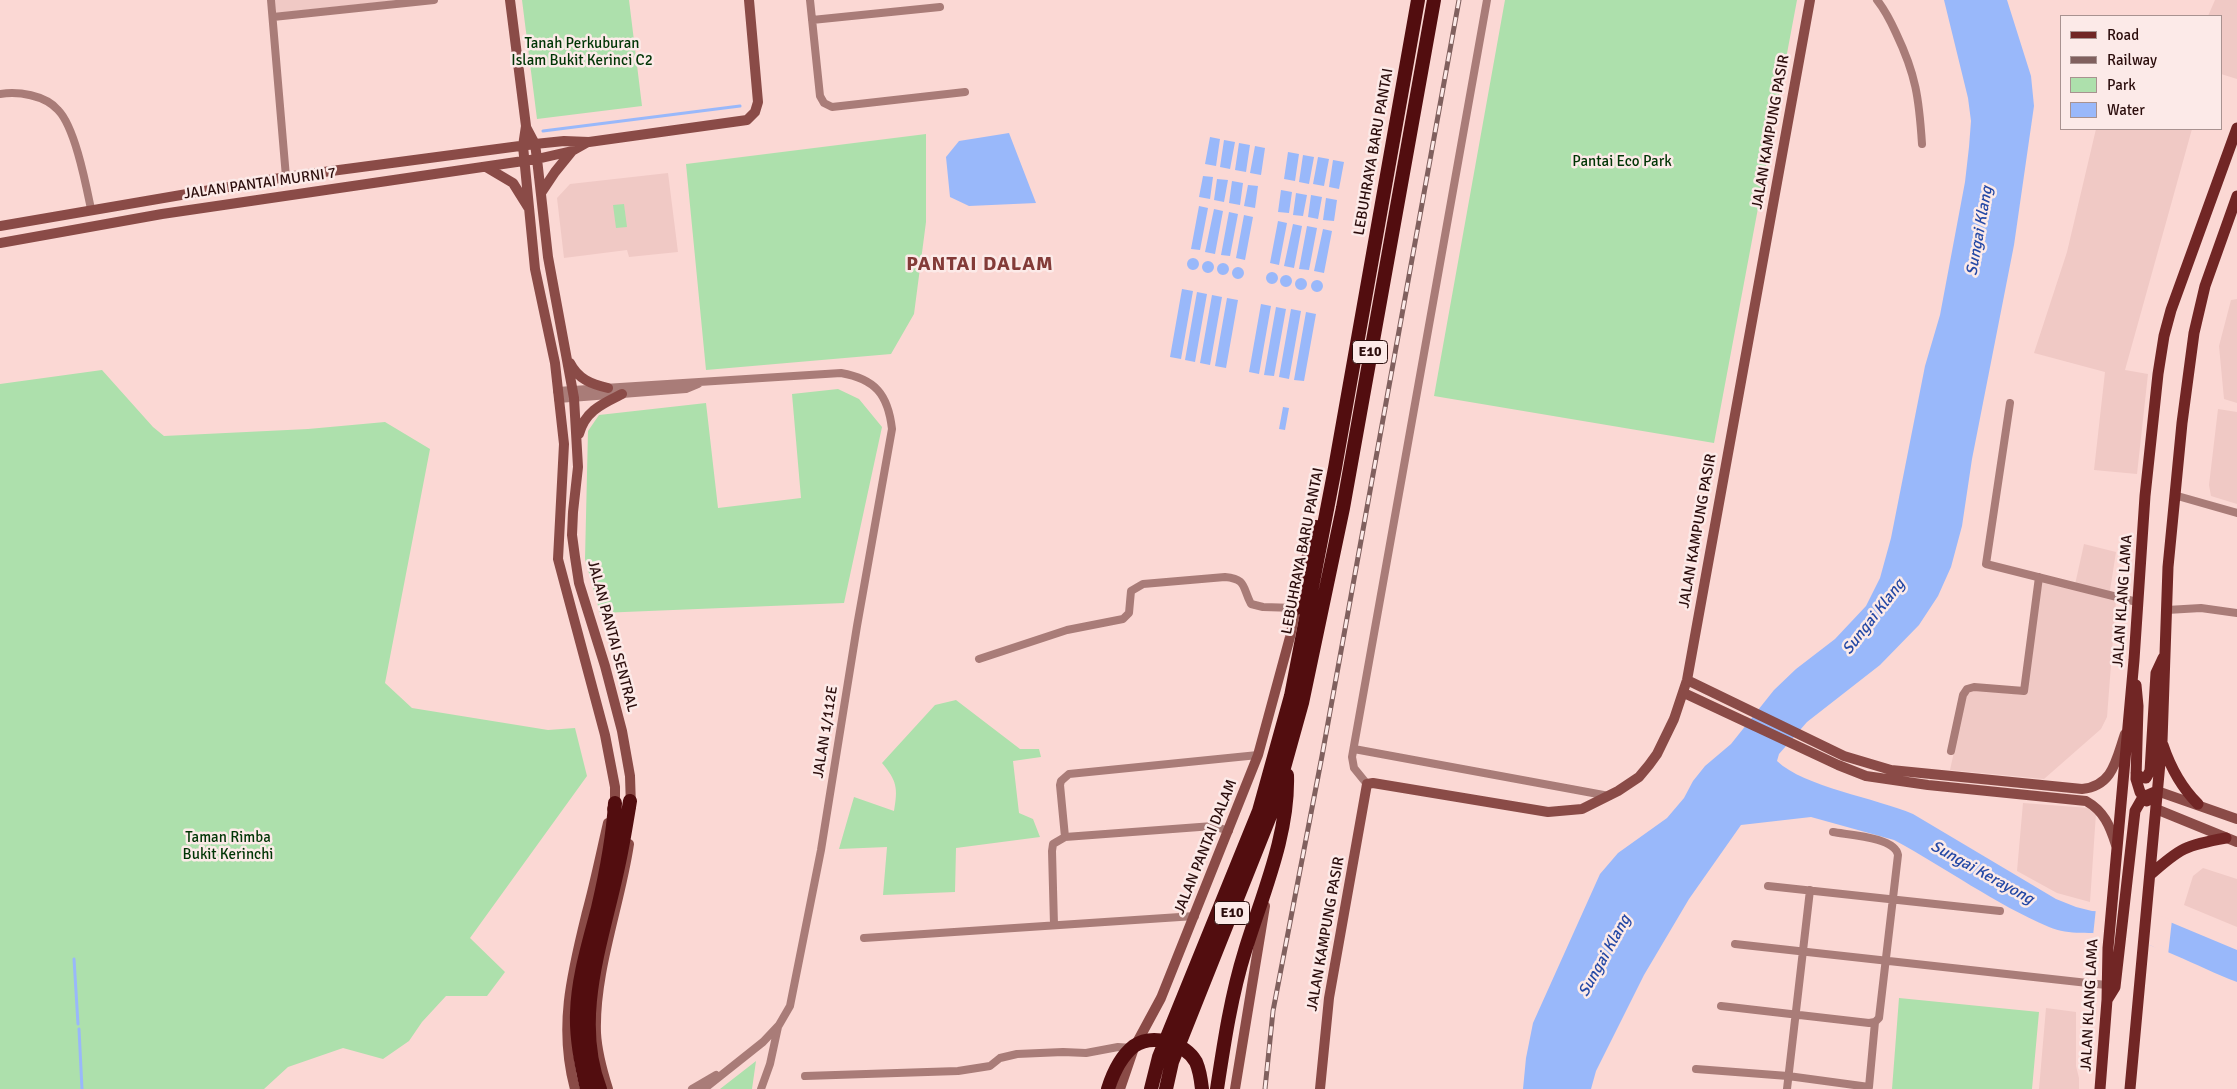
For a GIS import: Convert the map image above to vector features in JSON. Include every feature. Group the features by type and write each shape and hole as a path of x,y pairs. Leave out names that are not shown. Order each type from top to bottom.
{"highway":[{"name":"LEBUHRAYA BARU PANTAI","path":"1151,1089 1159,1057 1259,811 1275,759 1309,606 1335,468 1418,0"},
{"name":"LEBUHRAYA BARU PANTAI","path":"1166,1089 1172,1062 1272,811 1302,703 1343,508 1434,0"},
{"path":"1296,608 1320,511 1335,468"},
{"path":"1217,1089 1231,1004 1246,949 1271,875 1288,792 1287,762"},
{"path":"600,1089 591,1045 590,1004 596,959 620,857 630,801"},
{"path":"587,1089 579,1049 578,995 583,963 598,910 610,850 615,803"},
{"path":"1108,1089 1125,1054 1135,1045 1147,1040 1172,1043 1189,1054 1199,1070 1202,1089"}],"main road":[{"path":"510,0 526,126 523,146 535,269 555,363 564,444 558,559 609,753 615,803 609,817 574,959 568,995 567,1038 575,1089"},
{"path":"541,193 572,151 589,142 747,120 752,116 757,108 758,95 749,0"},
{"name":"JALAN KAMPUNG PASIR","path":"1320,1089 1329,998 1367,784 1373,783 1548,812 1582,809 1609,796 1639,777 1658,754 1684,692 1687,680 1810,0"},
{"name":"JALAN PANTAI SENTRAL","path":"526,126 535,144 548,257 574,394 578,467 572,535 579,583 605,666 627,756 630,776 630,801 633,818 620,894 604,954 597,1010 597,1050 608,1089"},
{"name":"JALAN KLANG LAMA","path":"2100,1089 2107,1000 2106,986 2111,905 2134,660 2145,496 2164,336 2171,310 2237,128"},
{"name":"JALAN PANTAI MURNI 7","path":"0,226 286,177 535,144 564,141 589,142"},
{"name":"JALAN PANTAI MURNI 7","path":"0,243 162,214 525,161 572,151"},
{"path":"486,166 513,183 530,210"},
{"path":"2130,1089 2162,741 2174,495 2194,333 2204,286 2237,196"},
{"path":"566,355 573,368 582,378 591,384 608,388"},
{"path":"578,441 586,417 593,410 622,394"},
{"path":"558,559 575,557"},
{"name":"JALAN PANTAI DALAM","path":"1120,1089 1134,1048 1161,998 1195,916 1258,755 1286,655 1296,608"},
{"path":"2136,773 2140,777 2146,778 2150,772 2156,673 2166,653"},
{"path":"2134,660 2138,706 2136,773 2137,785 2143,797 2156,809 2232,840"},
{"path":"588,671 605,666"},
{"path":"1687,680 1717,702 1838,765 1866,776 1895,781 2086,801 2096,807 2109,824 2116,845"},
{"path":"1684,692 1717,702 1844,756 1891,770 2082,789 2094,788 2104,782 2112,770 2126,730"},
{"path":"2162,741 2170,766 2183,788 2198,804"},
{"path":"2107,1000 2115,986 2135,811 2143,797 2157,792 2198,804 2237,820"},
{"path":"2150,875 2175,852 2195,844 2232,840"},
{"path":"1235,1089 1271,875"}],"street":[{"path":"271,0 286,177"},
{"path":"273,18 434,0"},
{"path":"810,0 820,96 824,103 832,108 965,92"},
{"path":"1367,784 1354,768 1354,749 1487,0"},
{"path":"1877,0 1891,23 1910,62 1919,99 1922,144"},
{"path":"812,20 940,7"},
{"path":"0,94 13,92 27,94 58,109 75,144 91,209"},
{"name":"JALAN 1/112E","path":"698,384 841,373 859,376 872,383 881,394 892,429 801,957 790,1006 779,1025 763,1042 704,1089"},
{"path":"574,394 608,388 684,381 698,384"},
{"path":"558,395 622,394 686,389 698,384"},
{"path":"2010,403 1986,564 2137,602"},
{"path":"2174,495 2237,513"},
{"path":"979,658 1067,630 1123,619 1129,613 1130,593 1133,588 1143,584 1225,577 1235,578 1244,584 1251,604 1263,607 1296,608"},
{"path":"1951,751 1963,695 1967,689 1974,687 2024,691 2039,577"},
{"path":"2167,610 2201,608 2237,613"},
{"path":"1354,749 1609,796"},
{"path":"1065,837 1060,785 1061,781 1069,774 1258,755"},
{"path":"1054,925 1052,851 1053,844 1065,837 1213,826 1229,831"},
{"path":"1696,1069 1788,1076 1869,1087 1875,1022 1880,1014 1898,855 1897,849 1891,844 1880,840 1833,832"},
{"path":"1768,886 2000,911"},
{"path":"1787,1089 1810,890"},
{"path":"864,938 1195,916"},
{"path":"1735,944 2106,986"},
{"path":"1721,1006 1869,1023 1875,1022"},
{"path":"761,1089 770,1064 779,1025"},
{"path":"805,1076 958,1071 990,1066 1000,1058 1017,1054 1086,1053 1118,1047 1134,1048"},
{"name":"JALAN 1/112E","path":"692,1089 731,1067"}],"shaded area":[{"path":"275,0 398,0 276,13"},
{"path":"2215,0 2237,0 2237,79 2222,74 2222,15 2208,15"},
{"path":"2096,130 2192,130 2125,370 2148,374 2137,474 2094,470 2105,372 2034,353 2067,252"},
{"path":"668,173 678,252 629,257 627,250 564,258 557,198 570,184"},
{"path":"2237,299 2237,403 2224,399 2219,346 2231,300"},
{"path":"2218,409 2237,412 2237,504 2211,496 2209,485"},
{"path":"2084,544 2116,552 2109,597 2116,600 2107,717 2101,729 2044,779 1950,770 1967,693 1972,690 2024,695 2027,692 2042,581 2074,589"},
{"path":"2023,803 2089,808 2096,813 2090,902 2057,893 2017,871"},
{"path":"2203,868 2237,879 2237,927 2184,905 2193,876"},
{"path":"2046,1008 2076,1012 2076,1066 2079,1089 2039,1089"}],"green space":[{"name":"Tanah Perkuburan Islam Bukit Kerinci C2","path":"522,0 629,0 642,106 537,119"},
{"name":"Pantai Eco Park","path":"1505,0 1797,0 1714,443 1434,396"},
{"path":"926,134 926,222 914,314 891,354 706,370 686,164"},
{"path":"624,204 627,227 616,228 613,205"},
{"name":"Taman Rimba Bukit Kerinchi","path":"102,370 153,427 164,436 308,429 385,422 430,449 385,683 412,708 548,730 575,728 587,776 470,938 505,972 487,996 446,996 422,1022 409,1041 383,1059 343,1048 288,1067 264,1089 0,1089 0,384"},
{"path":"838,389 859,399 882,427 844,603 600,613 585,559 588,431 599,415 706,403 718,508 801,498 792,394"},
{"path":"956,700 1020,749 1039,749 1041,757 1013,761 1019,813 1033,819 1040,837 956,848 955,892 883,895 887,847 839,849 854,797 894,811 895,785 891,775 882,763 935,705"},
{"path":"1899,998 2039,1012 2032,1089 1892,1089"},
{"path":"756,1061 752,1089 720,1089"}],"water":[{"path":"1944,0 2007,0 2031,76 2034,106 2014,245 1972,459 1962,526 1951,567 1938,596 1919,625 1880,665 1807,722 1779,754 1777,761 1804,778 1913,814 2056,899 2092,911 2117,912 2170,922 2237,950 2237,982 2145,943 2113,935 2057,930 2049,927 2009,908 1894,840 1811,817 1741,825 1689,899 1644,975 1596,1071 1591,1089 1523,1089 1526,1058 1533,1023 1600,874 1618,853 1667,818 1684,798 1693,781 1705,766 1731,744 1774,690 1796,669 1835,639 1866,606 1880,578 1891,538 1925,366 1940,315 1965,182 1969,147 1971,121 1968,98"},
{"path":"1009,133 1036,203 969,206 950,197 946,157 959,141"},
{"path":"1210,137 1220,139 1216,166 1205,164"},
{"path":"1224,140 1235,142 1230,169 1220,167"},
{"path":"1239,143 1250,145 1246,172 1235,170"},
{"path":"1255,146 1265,148 1261,175 1250,173"},
{"path":"1288,152 1299,154 1295,181 1284,179"},
{"path":"1303,155 1314,157 1309,184 1299,182"},
{"path":"1318,157 1329,159 1324,186 1313,184"},
{"path":"1333,160 1344,162 1339,189 1329,187"},
{"path":"1203,176 1213,177 1210,199 1199,197"},
{"path":"1217,179 1228,180 1224,202 1214,200"},
{"path":"1232,181 1243,183 1240,205 1229,203"},
{"path":"1248,185 1258,186 1255,208 1244,206"},
{"path":"1281,190 1292,192 1289,213 1278,212"},
{"path":"1296,193 1307,195 1303,216 1293,215"},
{"path":"1311,195 1322,197 1318,219 1308,217"},
{"path":"1326,198 1337,200 1334,221 1323,220"},
{"path":"1199,206 1208,208 1200,250 1191,249"},
{"path":"1214,209 1223,211 1215,254 1205,252"},
{"path":"1229,212 1238,214 1230,256 1221,255"},
{"path":"1244,215 1253,217 1245,260 1236,258"},
{"path":"1278,221 1287,223 1279,265 1270,263"},
{"path":"1293,224 1302,226 1294,268 1284,266"},
{"path":"1307,226 1317,228 1309,270 1299,269"},
{"path":"1323,229 1332,231 1324,273 1314,271"},
{"path":"1193,258 1199,264 1193,270 1187,264"},
{"path":"1208,261 1214,267 1208,273 1202,267"},
{"path":"1223,263 1229,269 1223,275 1217,269"},
{"path":"1238,267 1244,273 1238,279 1232,273"},
{"path":"1272,272 1278,278 1272,284 1266,278"},
{"path":"1286,275 1292,281 1286,287 1280,281"},
{"path":"1301,278 1307,284 1301,290 1295,284"},
{"path":"1317,280 1323,286 1317,292 1311,286"},
{"path":"1182,289 1193,291 1181,359 1170,357"},
{"path":"1197,292 1207,294 1195,362 1185,360"},
{"path":"1212,295 1222,297 1210,365 1200,363"},
{"path":"1227,298 1238,300 1226,368 1215,366"},
{"path":"1261,304 1271,306 1259,374 1249,372"},
{"path":"1276,307 1286,309 1274,376 1264,375"},
{"path":"1291,309 1301,311 1289,379 1279,377"},
{"path":"1306,312 1316,314 1304,381 1294,380"},
{"path":"1283,407 1289,408 1285,430 1279,429"}],"pier":[{"path":"2096,908 2152,913 2172,920 2168,955 2152,946 2093,936"}],"waterway":[{"path":"543,131 740,106"},
{"path":"74,959 78,1024"},
{"path":"79,1029 82,1089"}],"railway":[{"path":"1265,1089 1273,1011 1322,756 1459,0"}],"district":[{"name":"PANTAI DALAM","path":"980,265"}],"water label":[{"name":"Sungai Klang","path":"1980,231"},
{"name":"Sungai Klang","path":"1874,617"},
{"name":"Sungai Kerayong","path":"1982,873"},
{"name":"Sungai Klang","path":"1605,956"}]}
